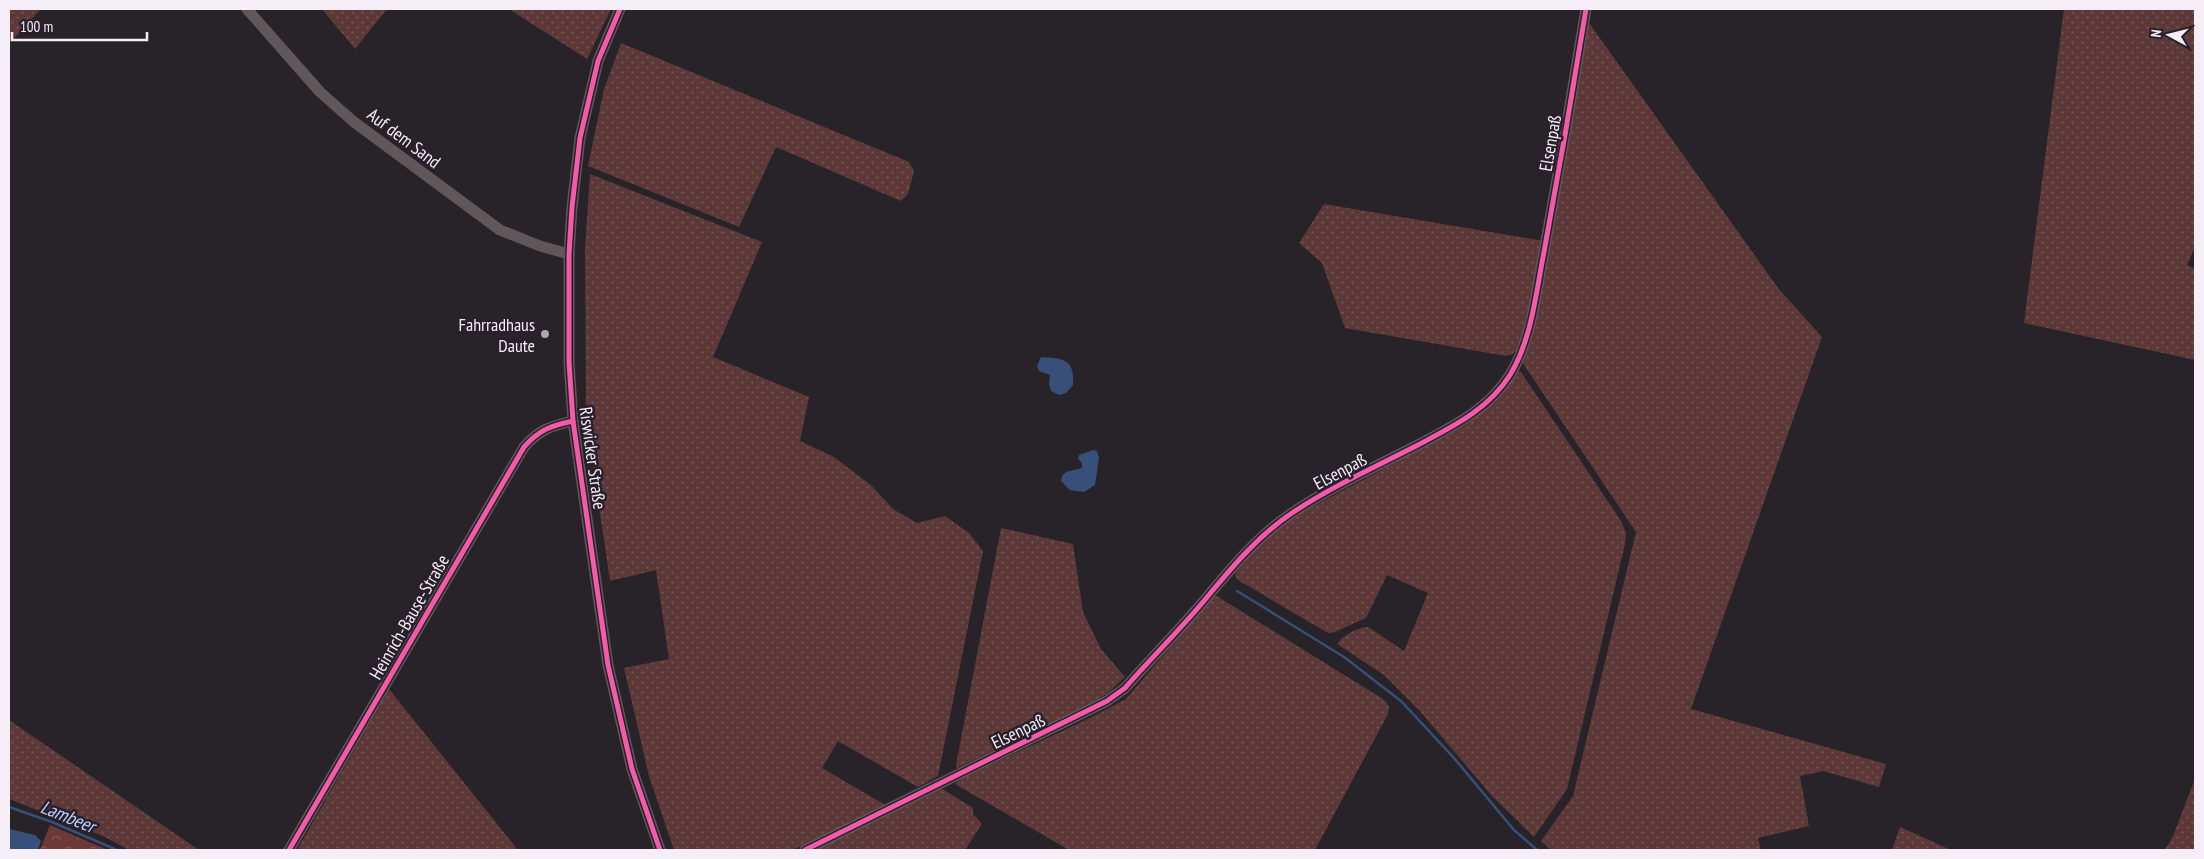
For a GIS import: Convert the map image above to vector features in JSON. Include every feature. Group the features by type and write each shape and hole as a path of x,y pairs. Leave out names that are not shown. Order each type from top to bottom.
{"street":[{"name":"Auf dem Sand","path":"247,9 320,92 354,122 500,230 540,246 569,254"},
{"name":"Riswicker Straße","path":"620,9 598,62 582,129 572,207 569,254 569,362 573,422 608,665 632,769 660,850"},
{"name":"Elsenpaß","path":"805,850 1107,701 1125,688 1220,580 1263,536 1291,513 1321,495 1468,418 1491,398 1510,375 1524,346 1569,117 1586,9"},
{"name":"Heinrich-Bause-Straße","path":"289,850 524,447 536,433 555,425 573,422"}],"shaded area":[{"path":"9,9 41,9 9,44"},
{"path":"322,9 387,9 355,49"},
{"path":"509,9 611,9 587,59"},
{"path":"2064,9 2195,9 2195,247 2187,265 2195,269 2195,360 2024,323"},
{"path":"1587,20 1778,288 1822,337 1691,709 1886,764 1879,787 1823,771 1800,776 1809,826 1758,838 1761,850 1551,850 1541,841 1573,796 1636,532 1522,362"},
{"path":"621,43 909,162 914,171 908,194 901,201 776,147 739,227 588,166 604,89"},
{"path":"590,174 762,242 713,357 809,397 800,441 834,457 872,486 893,509 917,523 945,516 969,533 983,551 938,776 918,787 838,741 822,768 887,806 792,850 674,850 649,776 624,668 669,659 656,570 610,581 586,418 585,248"},
{"path":"1324,204 1544,241 1519,348 1511,355 1506,356 1345,328 1322,263 1299,243"},
{"path":"1517,371 1521,372 1621,521 1626,533 1567,789 1534,837 1492,796 1419,710 1384,675 1337,644 1351,633 1368,627 1404,651 1428,593 1387,575 1366,618 1335,632 1328,633 1243,583 1235,575 1236,570 1261,542 1293,517 1463,427 1493,401"},
{"path":"1001,528 1073,544 1083,612 1101,649 1125,677 1108,693 1083,708 957,768 956,765"},
{"path":"1215,595 1383,699 1389,706 1388,714 1315,850 1069,850 955,784 962,778 1126,699"},
{"path":"389,689 518,850 297,850"},
{"path":"9,720 199,850 129,850 105,837 9,799"},
{"path":"2195,779 2195,850 2165,850 2173,836"},
{"path":"941,788 973,808 973,814 982,824 965,850 813,850"},
{"path":"1900,827 1951,850 1892,850"}],"green space":[{"path":"50,825 108,850 40,850"}],"water":[{"path":"1041,357 1061,359 1070,365 1073,385 1066,393 1059,395 1051,391 1049,384 1050,375 1039,371 1037,366"},
{"path":"1093,450 1097,451 1099,458 1095,485 1084,492 1070,490 1061,481 1062,476 1066,472 1082,468 1082,463 1078,459 1079,455"},
{"path":"9,829 35,835 41,841 38,850 9,850"}],"waterway":[{"path":"1237,591 1344,657 1401,701 1454,758 1514,830 1537,850"},
{"name":"Lambeer","path":"9,807 52,822 117,850"}],"cycle path":[{"path":"620,9 598,61 580,138 569,254 569,362 573,421 608,665 632,769 660,850"},
{"path":"805,850 1107,701 1125,688 1188,620 1237,562 1268,531 1292,513 1338,486 1468,417 1491,398 1510,375 1517,361 1532,315 1586,9"},
{"path":"289,850 524,447 535,436 546,430 573,421"}],"place":[{"name":"Fahrradhaus Daute","path":"545,334"}]}
